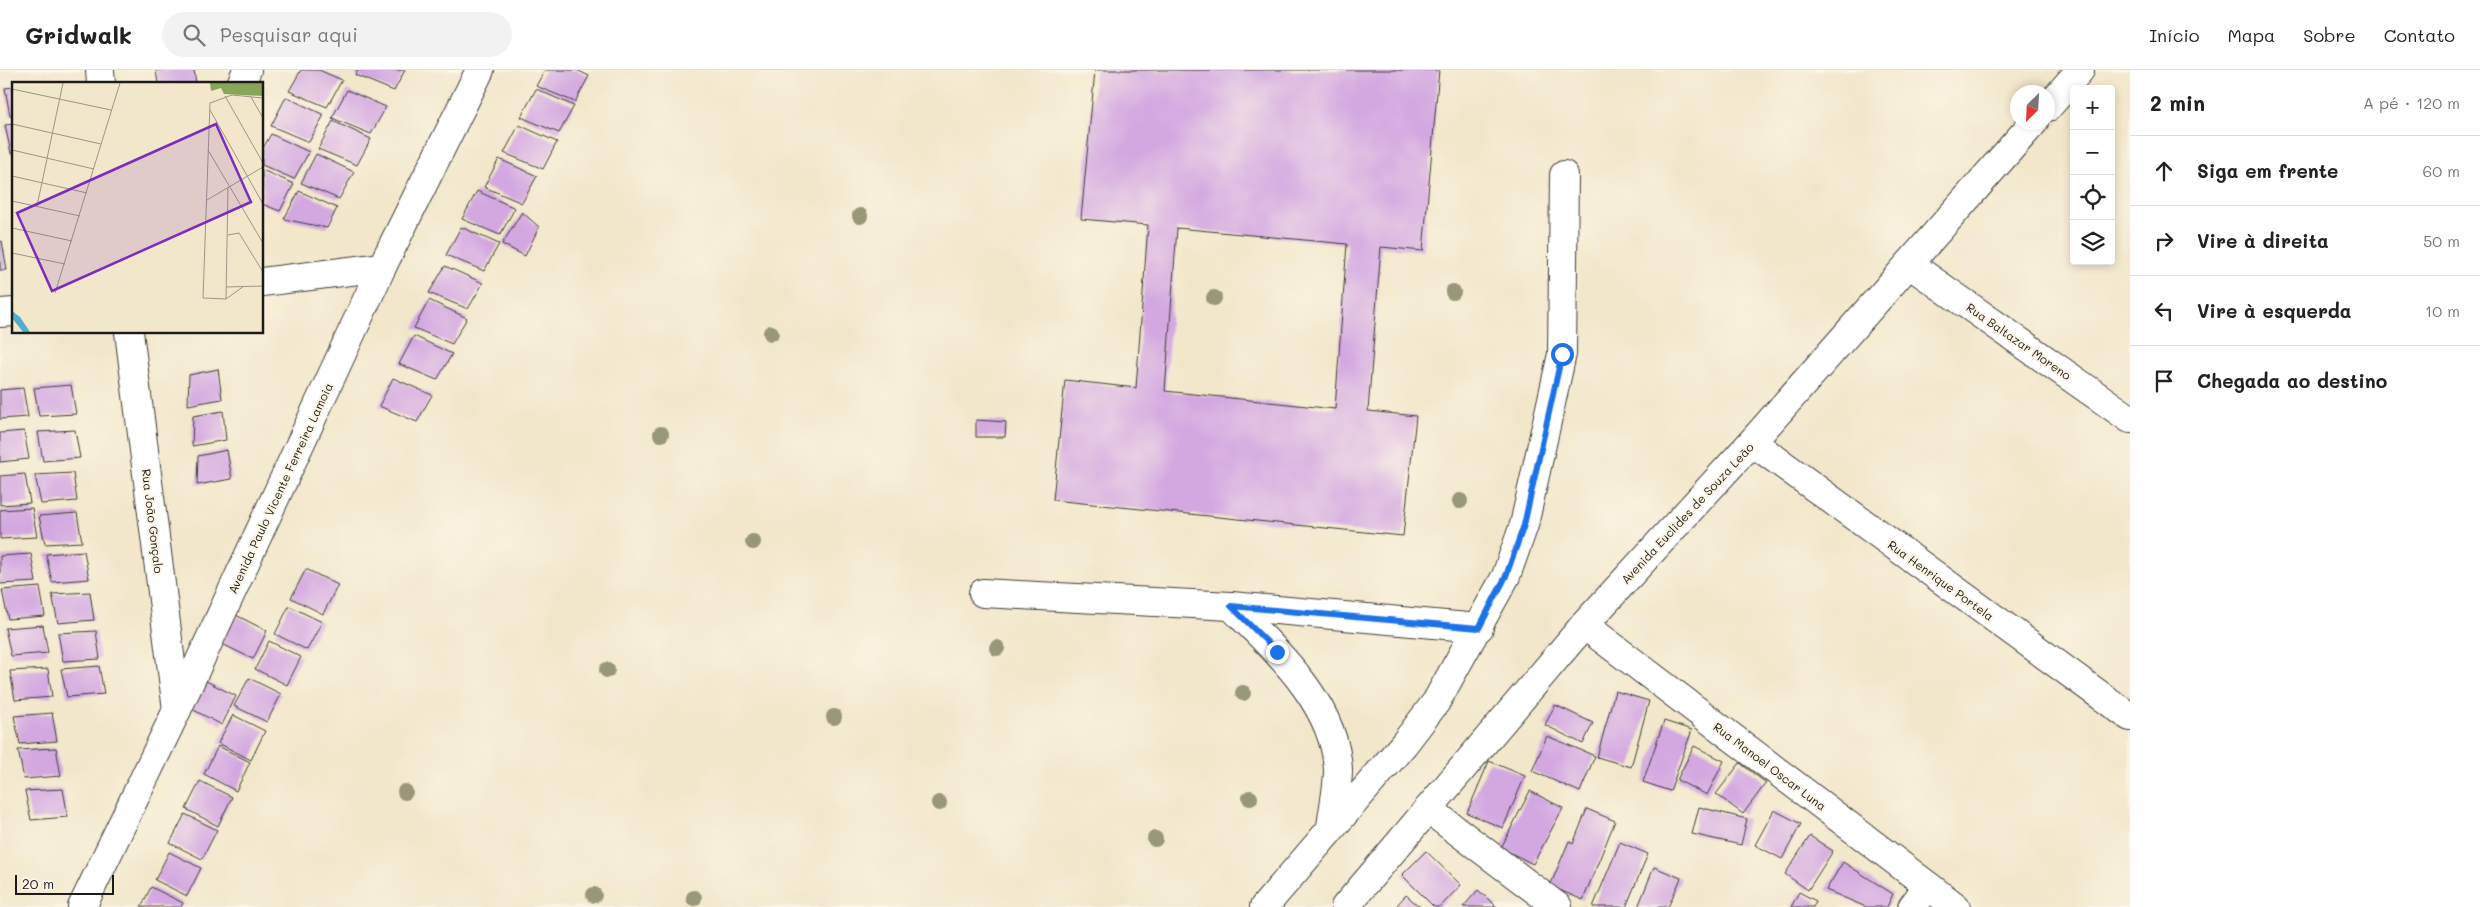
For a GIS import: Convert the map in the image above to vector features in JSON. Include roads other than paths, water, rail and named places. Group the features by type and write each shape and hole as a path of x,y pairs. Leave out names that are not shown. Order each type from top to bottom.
{"street":[{"path":"242,82 247,70"},
{"name":"Avenida Paulo Vicente Ferreira Lamoia","path":"82,907 177,710 382,267 480,70"},
{"path":"2055,99 2080,70"},
{"name":"Avenida Euclides de Souza Leão","path":"1345,907 1584,625 1752,442 2027,130"},
{"path":"1264,907 1404,744 1436,702 1479,628 1506,576 1524,525 1562,354 1564,175"},
{"name":"Rua Baltazar Moreno","path":"1909,264 2130,419"},
{"path":"264,282 382,267"},
{"name":"Rua João Gonçalo","path":"129,334 177,710"},
{"name":"Rua Henrique Portela","path":"1752,442 2130,717"},
{"path":"983,593 1231,606 1479,628"},
{"path":"1231,606 1277,652 1306,685 1325,722 1333,742 1338,770 1331,827"},
{"name":"Rua Manoel Oscar Luna","path":"1584,625 1920,897 1956,907"},
{"path":"1428,809 1558,907"}]}
